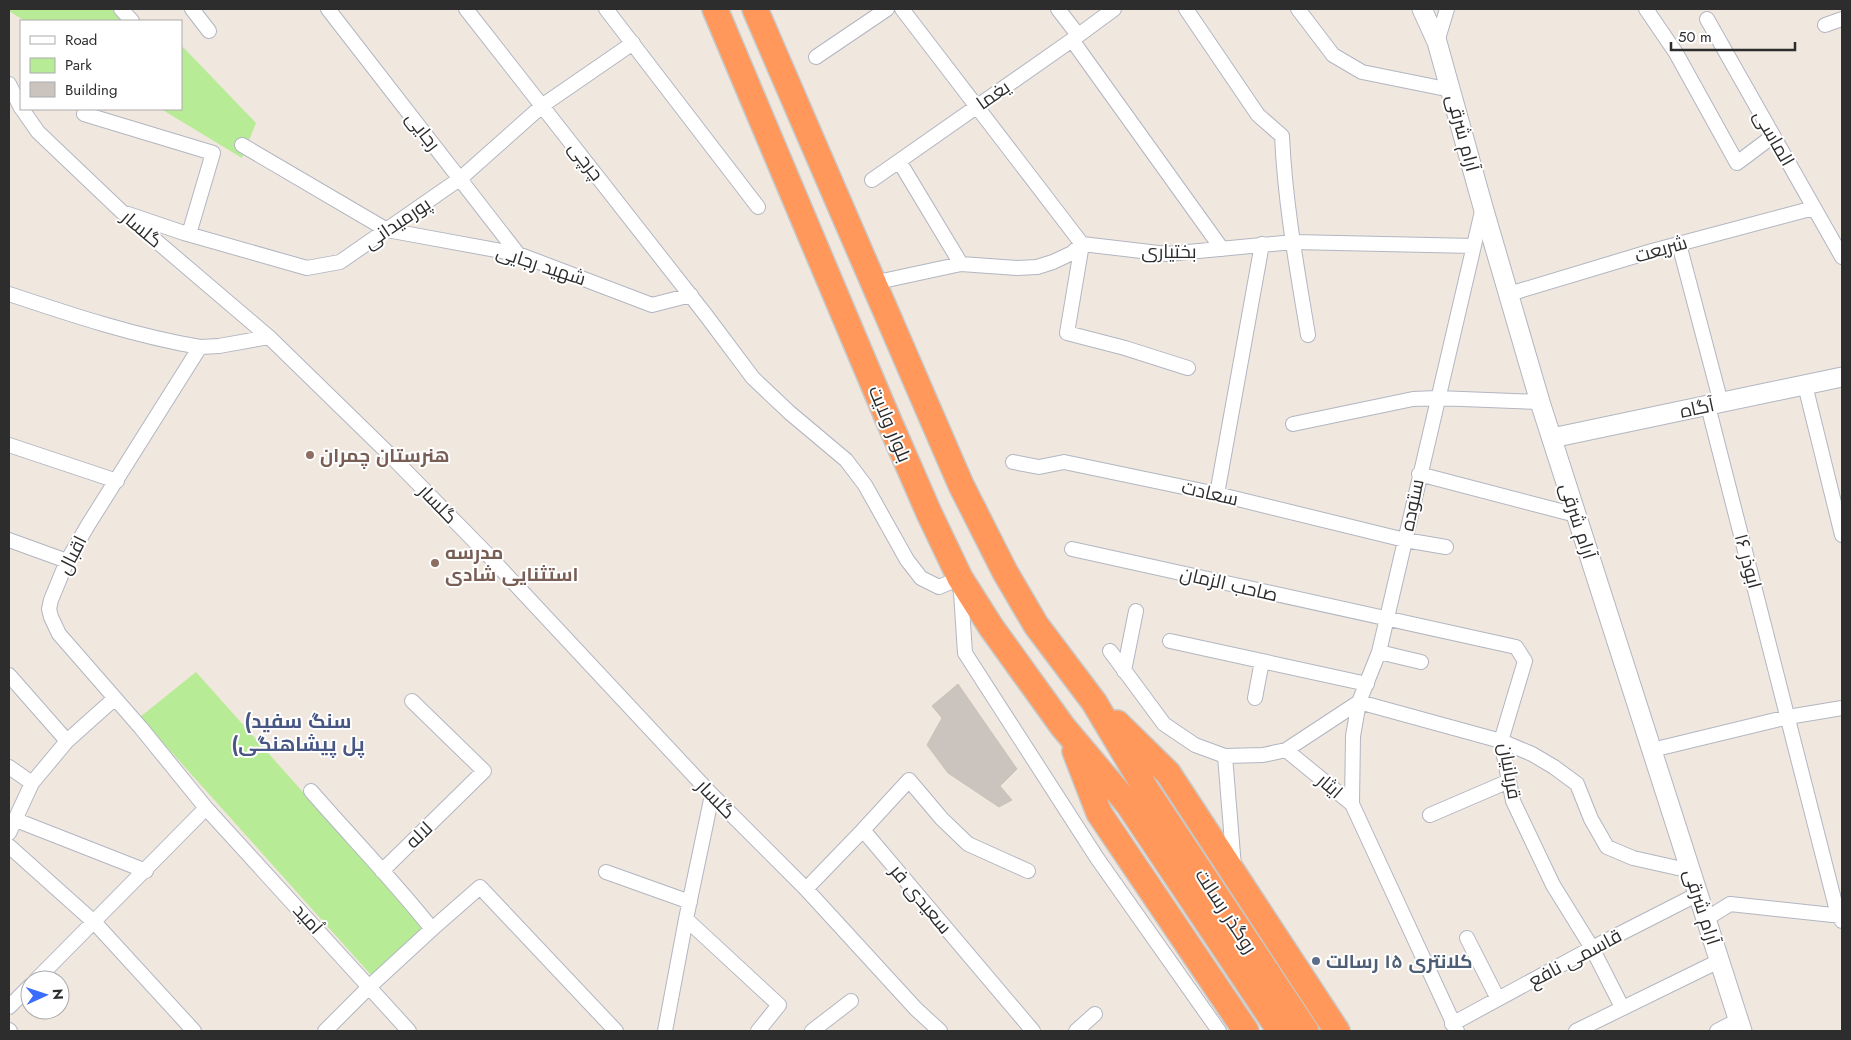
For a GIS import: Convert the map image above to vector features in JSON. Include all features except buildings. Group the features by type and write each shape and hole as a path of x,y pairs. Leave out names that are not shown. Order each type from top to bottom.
{"highway":[{"name":"بلوار ولایت","path":"715,9 888,420 960,578 991,627 1063,727 1137,797"},
{"path":"755,9 960,485 1005,572 1036,624 1094,702 1168,773 1337,1031"},
{"path":"1094,702 1137,797"},
{"path":"1063,727 1076,753 1099,813 1246,1031"},
{"name":"روگذر رسالت","path":"1137,797 1280,1031"},
{"name":"روگذر رسالت","path":"1137,797 1306,1031"}],"street":[{"path":"121,9 131,20"},
{"path":"192,9 209,31"},
{"name":"رجایی","path":"328,9 461,178 518,254"},
{"name":"چرچی","path":"466,9 691,295 753,378 790,414 846,460 865,485 907,560 921,578 939,587 960,578"},
{"path":"606,9 758,207"},
{"path":"816,57 887,9"},
{"path":"902,9 1082,244 1067,333 1188,368"},
{"path":"1058,9 1075,38 1222,249"},
{"name":"یغما","path":"872,180 1114,9"},
{"path":"1186,9 1258,115 1282,136 1283,169 1308,335"},
{"path":"1298,9 1333,55 1362,72 1451,90"},
{"name":"آرام شرقی","path":"1422,9 1437,42 1540,402 1740,1026"},
{"path":"1437,42 1447,9"},
{"path":"1646,9 1676,53 1736,163 1773,136"},
{"name":"الماسی","path":"1707,19 1842,257"},
{"path":"1825,25 1842,19"},
{"name":"پورمیدانی","path":"121,211 189,234 307,268 340,262 461,178 543,105 633,43"},
{"name":"گلسار","path":"9,84 20,104"},
{"name":"گلسار","path":"23,110 38,132 121,211 269,337 389,454 488,555 712,795 806,889 916,1009 940,1031"},
{"path":"84,114 213,153 189,234"},
{"name":"شهید رجایی","path":"242,145 387,230 518,254 652,305 691,295"},
{"path":"899,161 961,264"},
{"name":"ستوده","path":"1352,804 1353,736 1359,702 1378,652 1483,207"},
{"name":"شریعت","path":"1509,294 1680,244 1814,208"},
{"name":"بختیاری","path":"1082,244 1167,254 1293,242 1474,246"},
{"path":"873,283 961,264 1031,268 1053,262 1072,253 1082,244"},
{"path":"1217,494 1262,244"},
{"name":"ابوذر ۱۶","path":"1680,244 1714,404 1788,717"},
{"path":"9,294 84,319 200,347 219,346 269,337"},
{"name":"اقبال","path":"200,347 67,561 51,600 51,617 59,634 206,808"},
{"name":"آگاه","path":"1552,438 1842,377"},
{"path":"1805,385 1842,535"},
{"path":"1293,424 1395,403 1437,398 1540,402"},
{"path":"9,445 117,481"},
{"name":"سعادت","path":"1013,462 1039,467 1064,462 1217,494 1405,540 1446,548"},
{"path":"1419,474 1576,515"},
{"path":"9,540 67,561"},
{"name":"صاحب الزمان","path":"1072,549 1386,619"},
{"path":"960,578 965,653 1097,858 1219,1031"},
{"path":"1124,670 1136,611"},
{"name":"قربانیان","path":"1386,619 1516,647 1525,661 1501,740 1513,802 1553,885 1592,948 1622,1008"},
{"path":"1170,641 1367,684"},
{"path":"1110,651 1164,724 1194,745 1226,756 1263,755 1286,750 1359,702 1501,740 1532,754 1578,784 1591,819 1607,847 1633,858 1690,872"},
{"path":"1378,652 1421,662"},
{"path":"1255,698 1262,661"},
{"path":"9,675 67,741"},
{"path":"9,833 32,783 67,741 114,699"},
{"name":"لاله","path":"382,871 484,771 412,701"},
{"path":"1652,750 1788,717 1842,708"},
{"path":"1706,919 1730,904 1841,917 1788,717"},
{"name":"ایثار","path":"1286,750 1352,804 1455,1028"},
{"path":"1226,756 1235,875"},
{"path":"9,767 32,783"},
{"path":"806,889 909,780 942,819 968,844 1028,871"},
{"path":"1430,815 1509,781"},
{"path":"311,791 404,894 432,928"},
{"path":"665,1031 712,795"},
{"path":"46,970 95,923 206,808"},
{"name":"اُمید","path":"206,808 409,1031"},
{"path":"16,820 146,871"},
{"name":"سعیدی فر","path":"863,830 1032,1031"},
{"path":"9,846 95,923 194,1031"},
{"path":"606,872 690,902"},
{"path":"325,1031 432,928 480,887 616,1031"},
{"name":"قاسمی نافع","path":"1455,1028 1498,999 1698,894"},
{"path":"686,919 779,1005 758,1031"},
{"path":"1467,938 1498,999"},
{"path":"1576,1031 1719,961"},
{"path":"9,1007 20,996"},
{"path":"812,1031 851,1001"},
{"path":"1076,1031 1095,1014"},
{"path":"1717,1031 1740,1026"}],"green space":[{"path":"9,9 112,9 121,20 23,20 9,11"},
{"path":"183,47 256,123 242,158 163,110 182,110"},
{"path":"196,672 424,928 371,975 140,717"}],"place":[{"name":"هنرستان چمران","path":"310,455"},
{"name":"مدرسه استثنایی شادی","path":"435,563"},
{"name":"کلانتری ۱۵ رسالت","path":"1316,961"}],"district":[{"name":"(سنگ سفید (پل پیشاهنگی","path":"298,732"}]}
